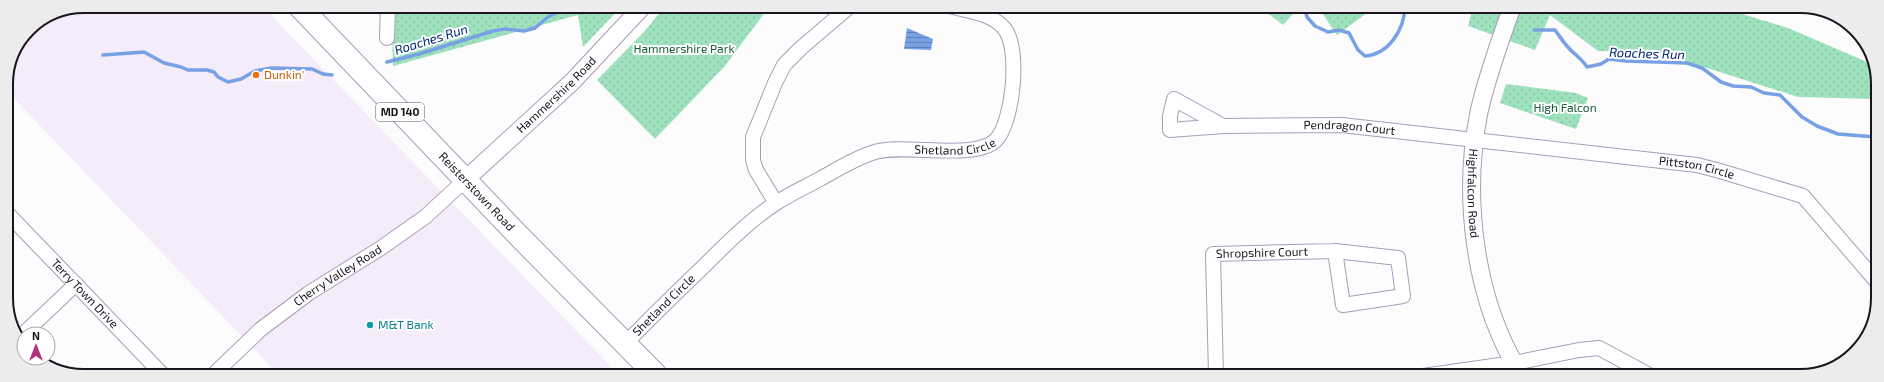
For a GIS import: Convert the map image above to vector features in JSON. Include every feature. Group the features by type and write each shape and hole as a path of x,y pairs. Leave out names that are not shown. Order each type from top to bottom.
{"main road":[{"name":"Reisterstown Road","path":"306,13 465,180 650,369"}],"street":[{"path":"388,13 388,38"},
{"name":"Hammershire Road","path":"465,180 572,82 638,13"},
{"path":"776,203 756,170 753,160 753,137 784,65 801,48 843,13"},
{"name":"Shetland Circle","path":"625,344 730,240 776,203 858,158 877,152 902,149 973,150 986,147 995,140 1002,131 1007,117 1014,70 1010,39 1004,28 996,22 978,13"},
{"name":"Highfalcon Road","path":"1510,13 1487,79 1479,112 1471,175 1476,241 1489,300 1518,369"},
{"name":"Pendragon Court","path":"1223,126 1342,124 1475,141"},
{"name":"Pittston Circle","path":"1475,141 1697,165 1803,196 1871,276"},
{"name":"Cherry Valley Road","path":"219,369 261,328 309,293 381,248 426,217 465,180"},
{"name":"Terry Town Drive","path":"13,219 157,369"},
{"name":"Shropshire Court","path":"1216,369 1213,254 1335,251 1398,258 1403,296 1343,305 1335,251"},
{"path":"32,326 76,284"},
{"path":"1518,369 1579,350 1599,348 1638,369"}],"shaded area":[{"path":"84,13 269,13 613,369 273,369 13,97 13,80 18,57 31,37 45,25 66,15"}],"green space":[{"name":"Hammershire Park","path":"391,13 615,13 583,47 578,15 393,66"},
{"name":"Hammershire Park","path":"659,13 764,13 724,67 655,139 597,80 645,31"},
{"path":"1268,13 1294,13 1283,25"},
{"path":"1322,13 1367,13 1337,35"},
{"path":"1471,13 1739,13 1788,28 1867,62 1871,80 1871,99 1798,97 1657,52 1598,51 1550,15 1535,50 1468,26"},
{"name":"High Falcon","path":"1506,84 1576,93 1588,98 1576,129 1500,103"}],"water":[{"path":"907,28 933,39 931,50 904,49"}],"waterway":[{"name":"Roaches Run","path":"387,62 419,54 493,31 505,29 524,31 535,28 548,17 556,13"},
{"name":"Roaches Run","path":"1306,13 1307,17 1315,26 1328,32 1339,30 1349,33 1358,50 1365,56 1381,51 1388,46 1394,39 1402,24 1404,13"},
{"name":"Roaches Run","path":"1534,30 1555,30 1571,51 1587,67 1601,64 1609,59 1687,63 1702,68 1721,82 1733,86 1751,87 1764,93 1780,95 1802,117 1817,126 1838,134 1871,137"},
{"name":"Roaches Run","path":"103,55 144,52 164,63 188,70 207,70 214,72 218,77 228,82 241,79 255,71 271,68 312,69 323,74 332,75"}],"place":[{"name":"Dunkin'","path":"256,75"},
{"name":"M&T Bank","path":"370,325"}]}
